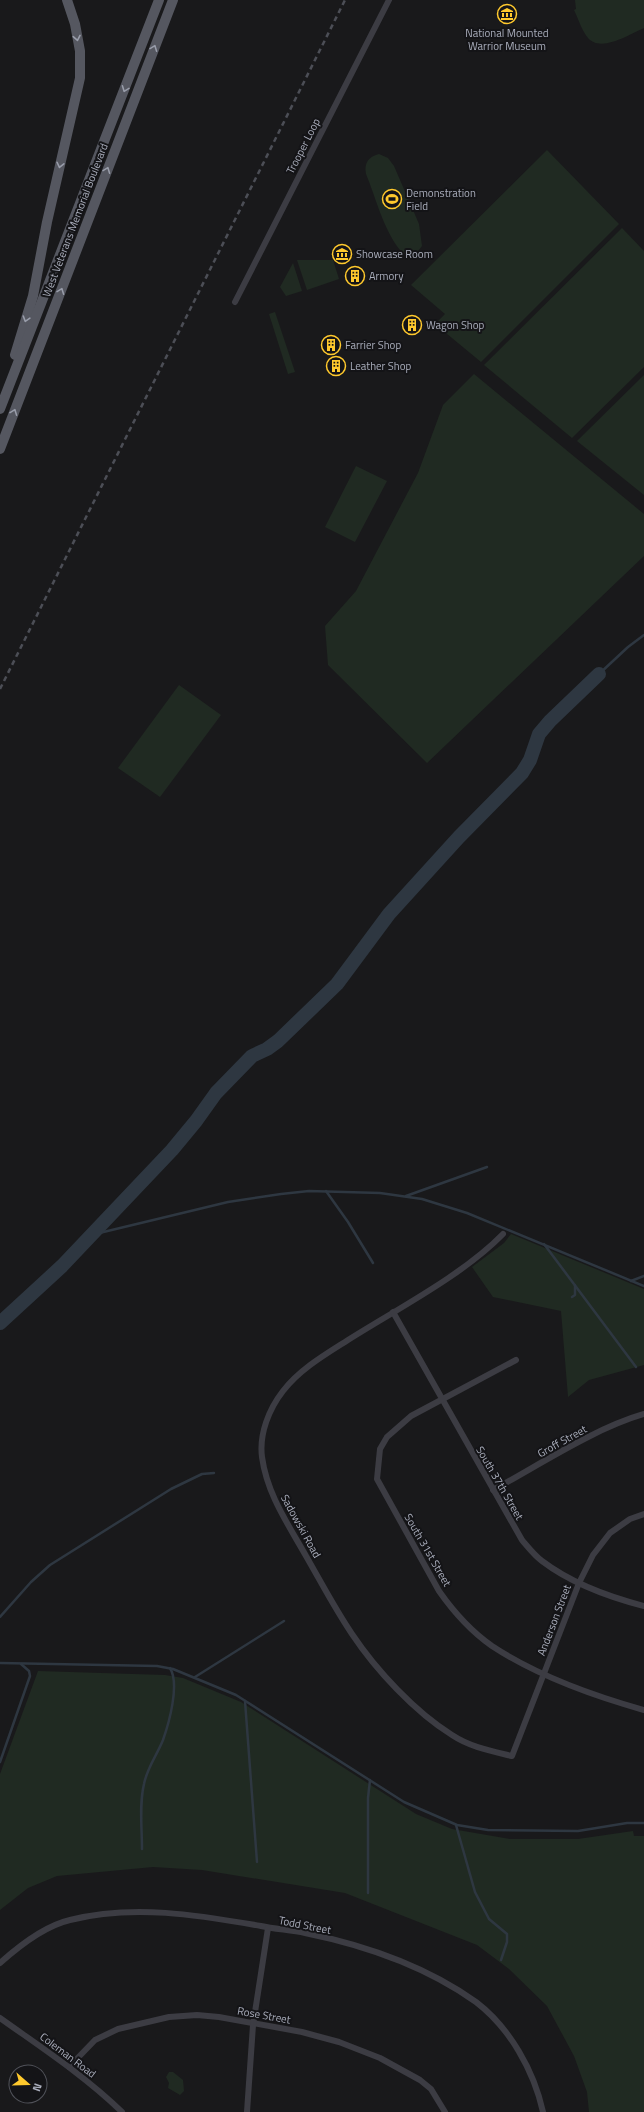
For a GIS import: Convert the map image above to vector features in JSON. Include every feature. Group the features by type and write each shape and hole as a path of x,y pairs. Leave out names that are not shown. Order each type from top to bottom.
{"main road":[{"path":"0,405 33,296 47,222 80,78 80,52 75,24 67,0"},
{"name":"West Veterans Memorial Boulevard","path":"0,409 158,0"},
{"name":"West Veterans Memorial Boulevard","path":"0,449 173,0"}],"street":[{"name":"Trooper Loop","path":"235,302 389,0"},
{"name":"Sadowski Road","path":"503,1234 456,1272 310,1365 284,1390 274,1405 265,1425 262,1440 262,1456 267,1480 274,1500 352,1634 380,1671 431,1720 452,1736 480,1748 512,1756"},
{"name":"South 37th Street","path":"392,1312 526,1545 540,1560 579,1583 644,1606"},
{"name":"South 31st Street","path":"516,1360 411,1416 387,1437 380,1449 377,1479 426,1571 450,1607 491,1645 544,1673 608,1698 644,1710"},
{"name":"Groff Street","path":"493,1490 597,1433 627,1419 644,1414"},
{"name":"Anderson Street","path":"512,1756 579,1583 593,1555 610,1533 630,1519 644,1514"},
{"name":"Todd Street","path":"0,1963 17,1947 69,1920 110,1913 169,1912 305,1933 365,1949 444,1982 477,2003 500,2024 519,2051 531,2073 540,2097 543,2112"},
{"path":"247,2112 253,2024 268,1928"},
{"name":"Rose Street","path":"69,2067 95,2040 118,2029 169,2017 218,2017 302,2032 339,2042 380,2058 420,2080 431,2089 445,2112"},
{"name":"Coleman Road","path":"0,2018 69,2067 122,2112"}],"shaded area":[{"path":"575,0 644,0 644,28 616,41 600,44 594,42 588,38 580,24 574,10 576,9"},
{"path":"547,150 619,224 481,362 435,324 445,314 411,285"},
{"name":"Demonstration Field","path":"379,154 388,158 394,166 419,224 422,246 415,255 404,254 391,237 366,174 366,164 372,157"},
{"path":"622,228 644,251 644,367 572,438 484,365"},
{"path":"297,260 333,260 339,279 307,290"},
{"path":"293,263 302,291 286,296 280,287"},
{"path":"275,312 295,372 288,374 269,314"},
{"path":"474,374 644,514 644,556 427,763 328,665 325,626 356,591 418,473 443,405"},
{"path":"644,375 644,495 577,441"},
{"path":"356,466 387,481 355,542 325,527"},
{"path":"179,685 221,715 160,797 118,768"},
{"path":"511,1234 644,1289 644,1365 589,1380 568,1397 561,1311 493,1297 472,1267 504,1243"},
{"path":"38,1671 165,1675 183,1678 241,1702 416,1814 452,1829 510,1839 578,1839 633,1831 634,1836 644,1836 644,2112 589,2112 587,2092 574,2056 547,2006 509,1969 477,1945 345,1893 202,1870 153,1867 57,1876 28,1888 0,1910 0,1774"},
{"path":"169,2072 173,2072 183,2080 184,2091 180,2095 168,2088 169,2083 166,2077"}],"waterway":[{"path":"599,674 628,647 644,635"},
{"path":"0,1323 62,1266 172,1150 196,1121 216,1093 252,1056 267,1049 278,1041 337,984 389,914 459,837 522,773 530,760 539,734 550,721 599,674"},
{"path":"406,1196 487,1167"},
{"path":"91,1235 228,1202 281,1194 309,1191 380,1193 422,1199 467,1213 644,1286"},
{"path":"326,1191 348,1222 373,1263"},
{"path":"544,1244 636,1367"},
{"path":"631,1281 644,1276"},
{"path":"572,1297 575,1295 575,1285"},
{"path":"0,1617 31,1582 50,1565 171,1489 202,1474 214,1473"},
{"path":"195,1677 284,1621"},
{"path":"0,1663 157,1666 173,1669 236,1695 404,1802 457,1825 488,1830 578,1831 627,1823 644,1823"},
{"path":"0,1762 30,1676 29,1671 21,1664"},
{"path":"142,1849 142,1792 147,1772 163,1740 168,1724 174,1693 173,1675 170,1668"},
{"path":"245,1701 257,1862"},
{"path":"368,1893 368,1798 370,1780"},
{"path":"456,1825 475,1892 489,1919 507,1934 507,1942 501,1960"}],"railway":[{"path":"0,689 345,0"}],"place":[{"name":"National Mounted Warrior Museum","path":"507,14"},
{"name":"Demonstration Field","path":"392,199"},
{"name":"Showcase Room","path":"342,254"},
{"name":"Armory","path":"355,276"},
{"name":"Wagon Shop","path":"412,325"},
{"name":"Farrier Shop","path":"331,345"},
{"name":"Leather Shop","path":"336,366"}]}
